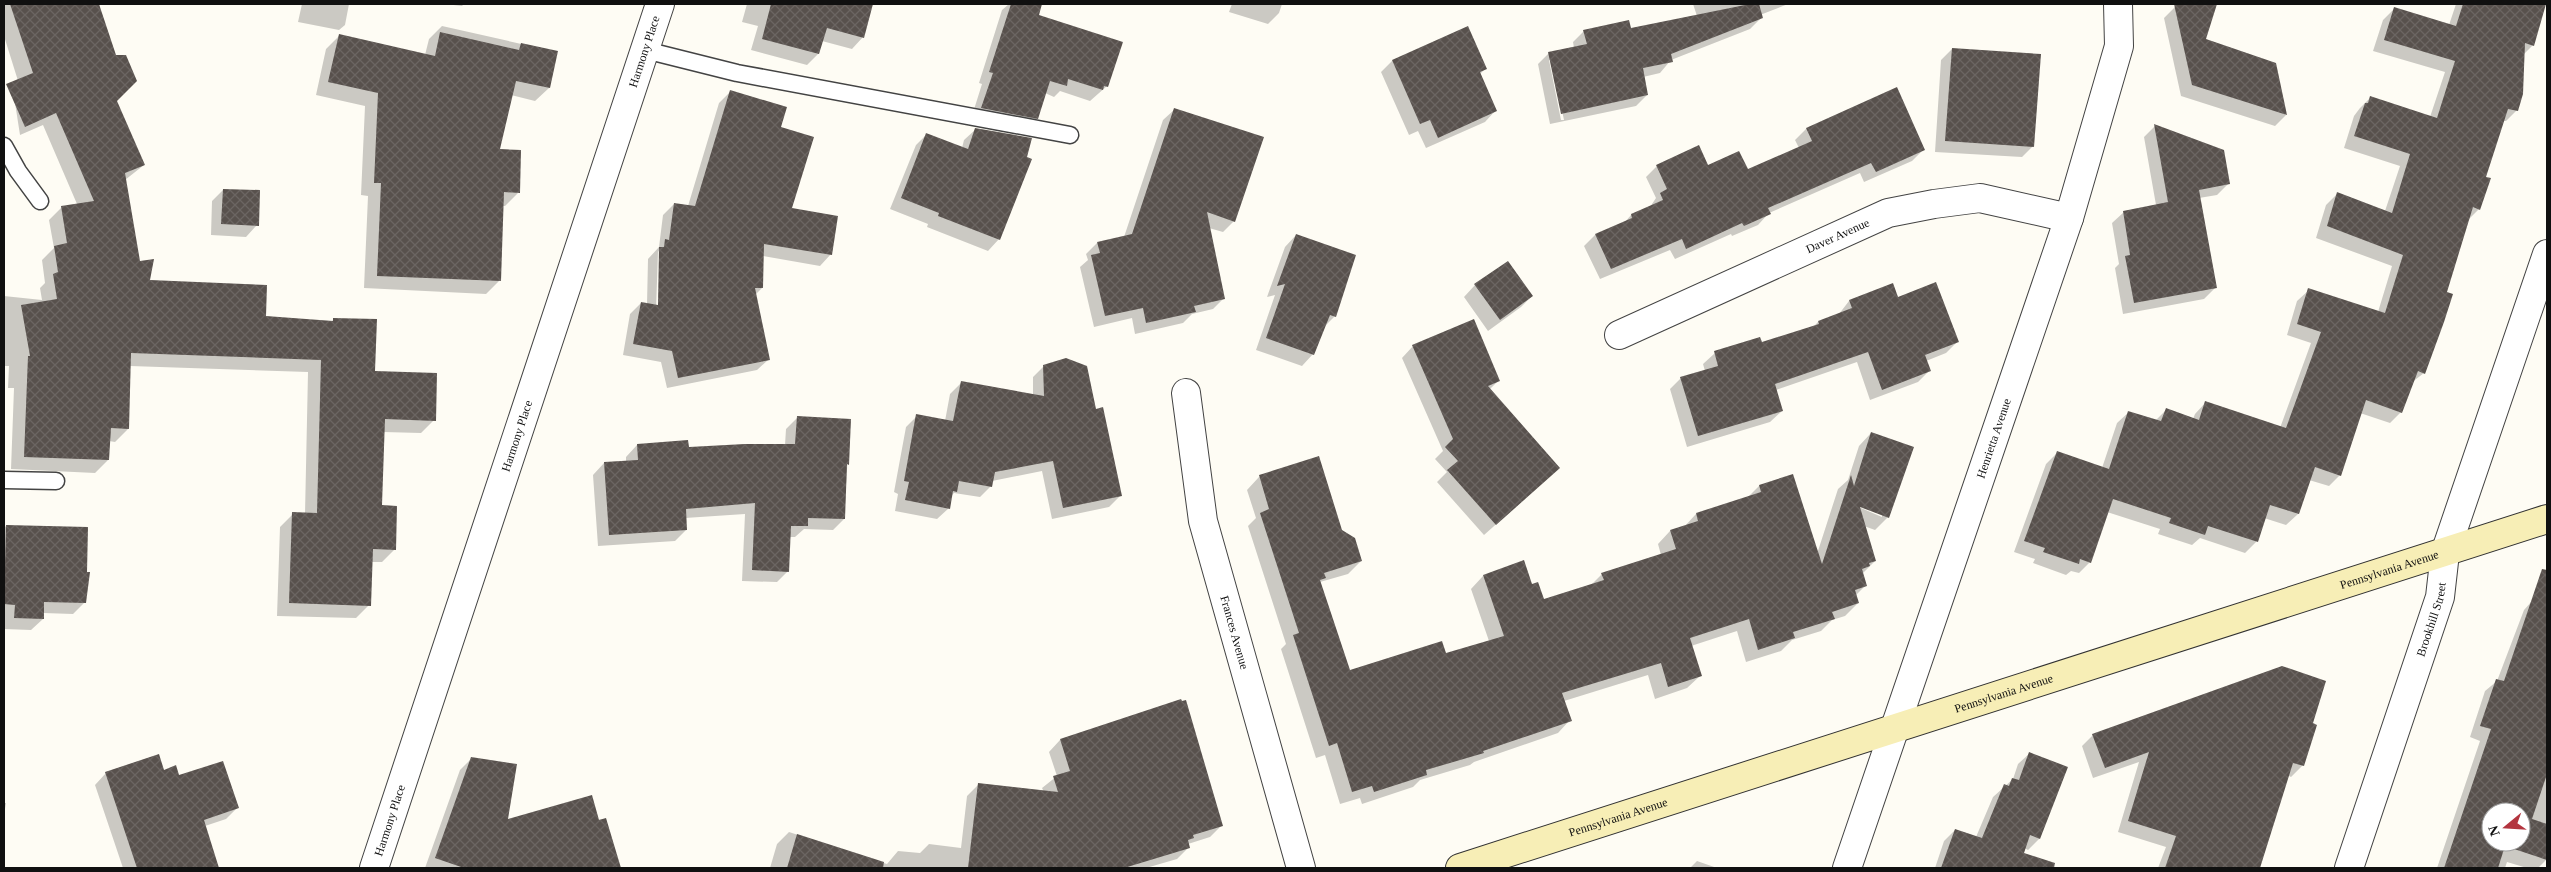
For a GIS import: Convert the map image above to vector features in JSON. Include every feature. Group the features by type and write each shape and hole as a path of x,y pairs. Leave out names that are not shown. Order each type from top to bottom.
{"main road":[{"name":"Pennsylvania Avenue","path":"1460,868 2547,519"}],"street":[{"name":"Harmony Place","path":"374,868 660,4"},
{"name":"Henrietta Avenue","path":"1847,868 2069,218 2119,46 2118,4"},
{"name":"Daver Avenue","path":"1619,335 1888,213 1980,198 2069,218"},
{"name":"Brookhill Street","path":"2349,868 2440,597 2445,553 2547,254"},
{"name":"Frances Avenue","path":"1186,393 1203,521 1301,868"}],"lane":[{"path":"645,50 737,73 1070,135"},
{"path":"4,146 18,171 40,201"},
{"path":"4,480 56,481"}],"building":[{"path":"10,4 99,4 116,55 126,55 137,81 117,101 145,165 125,173 140,261 154,259 150,280 267,285 266,316 333,321 333,318 377,319 375,371 437,373 436,421 385,419 382,505 397,506 396,550 373,549 371,606 289,603 292,512 317,513 321,360 131,353 129,429 111,428 109,460 24,457 28,356 30,356 21,305 57,299 53,274 58,272 54,246 67,243 61,206 94,201 56,113 25,127 6,84 33,73"},
{"path":"771,4 873,4 864,38 827,28 819,54 762,39"},
{"path":"1011,4 1042,4 1039,15 1123,42 1108,87 1104,86 1103,90 1068,79 1067,86 1050,81 1038,119 981,108 993,73 989,72"},
{"path":"1750,4 1759,4 1763,18 1671,54 1673,62 1643,68 1648,95 1561,114 1548,52 1587,44 1583,30 1629,20 1631,28"},
{"path":"2174,4 2217,4 2206,39 2276,63 2287,115 2192,85"},
{"path":"2463,4 2546,4 2534,46 2525,43 2523,94 2518,111 2508,109 2486,177 2491,178 2480,210 2473,207 2447,292 2453,294 2444,322 2425,374 2418,371 2402,413 2366,400 2341,476 2315,467 2299,514 2270,505 2258,542 2208,526 2205,535 2169,523 2171,518 2113,499 2091,563 2080,559 2079,564 2043,552 2045,548 2024,541 2057,451 2109,469 2128,411 2161,421 2166,408 2199,420 2205,401 2286,428 2321,332 2297,324 2308,288 2385,313 2403,255 2327,226 2337,192 2392,213 2410,154 2354,136 2365,103 2368,103 2370,96 2437,118 2455,61 2384,40 2394,7 2456,26"},
{"path":"1468,26 1487,69 1480,72 1497,111 1438,138 1430,120 1420,124 1392,60"},
{"path":"440,32 519,50 521,43 558,51 550,88 516,81 500,149 521,150 520,193 504,192 501,281 377,276 381,183 374,183 378,93 328,82 339,34 435,56"},
{"path":"1952,48 2041,54 2034,147 1945,141"},
{"path":"1897,87 1925,150 1876,172 1871,163 1768,208 1771,214 1744,226 1742,223 1686,249 1682,239 1611,269 1595,234 1632,218 1631,214 1663,200 1660,193 1667,189 1656,165 1699,145 1708,165 1739,151 1748,169 1812,141 1806,128"},
{"path":"730,90 787,107 781,127 814,137 792,208 838,216 832,255 764,244 763,288 755,288 770,360 678,378 672,351 633,344 641,302 658,305 659,247 664,247 665,239 669,240 674,203 695,206"},
{"path":"1174,108 1264,137 1235,222 1207,212 1225,299 1194,306 1196,312 1146,323 1143,308 1105,316 1091,255 1100,253 1097,242 1132,234"},
{"path":"2154,124 2224,150 2230,184 2199,190 2217,288 2134,303 2125,256 2130,255 2123,211 2168,202"},
{"path":"975,128 1032,138 1027,157 1032,159 1000,240 938,216 939,213 901,198 926,133 968,149"},
{"path":"223,189 260,190 259,226 221,224"},
{"path":"1296,234 1356,255 1336,317 1330,315 1314,355 1266,338 1285,284 1277,286"},
{"path":"1508,261 1533,296 1500,320 1474,284"},
{"path":"1936,282 1959,342 1925,355 1931,371 1882,390 1868,352 1775,384 1783,411 1698,436 1680,377 1718,366 1714,351 1760,337 1762,342 1819,324 1818,321 1852,308 1849,300 1893,283 1898,297"},
{"path":"1474,319 1500,381 1488,386 1560,468 1496,525 1447,470 1458,461 1445,447 1453,439 1412,345"},
{"path":"1066,358 1087,366 1096,409 1103,407 1122,496 1063,508 1053,461 995,472 992,487 959,481 957,492 953,491 950,509 905,500 909,482 904,481 916,414 953,421 961,381 1044,396 1043,365"},
{"path":"797,416 851,419 849,465 847,464 845,519 808,518 808,526 791,526 789,572 752,570 755,503 686,509 687,530 609,535 604,462 638,460 637,444 688,440 689,447 795,444"},
{"path":"1871,432 1914,447 1889,518 1860,507 1876,561 1869,563 1870,566 1862,569 1867,586 1855,590 1859,603 1832,612 1835,619 1793,632 1795,638 1758,650 1749,619 1690,638 1702,676 1668,687 1661,663 1562,693 1572,721 1483,751 1484,753 1426,770 1427,775 1374,792 1372,786 1352,792 1337,743 1329,746 1293,635 1299,633 1260,513 1269,509 1259,475 1319,456 1342,530 1355,538 1362,561 1324,573 1326,578 1320,580 1350,670 1442,641 1446,653 1504,636 1483,575 1524,560 1532,584 1538,582 1544,599 1604,580 1601,573 1676,549 1670,530 1698,521 1696,513 1761,492 1759,485 1793,474 1822,564 1851,475 1854,486"},
{"path":"6,525 88,527 87,572 90,572 86,603 44,602 44,619 14,618 15,605 4,604"},
{"path":"2542,569 2547,570 2547,774 2532,819 2547,824 2547,860 2523,852 2531,852 2531,802 2481,802 2481,852 2503,852 2498,868 2444,868 2491,729 2480,726 2496,679 2504,681"},
{"path":"2282,666 2326,681 2313,723 2317,725 2304,766 2293,763 2260,868 2165,868 2176,836 2128,821 2149,752 2105,768 2092,734"},
{"path":"1181,699 1182,701 1186,700 1223,826 1193,835 1194,838 1188,840 1190,848 1124,868 968,868 978,783 1058,792 1053,776 1070,771 1060,739"},
{"path":"2029,752 2068,767 2040,839 2030,835 2024,853 2055,863 2054,868 1941,868 1955,829 1982,838 2004,784 2009,786 2012,778 2019,780"},
{"path":"159,754 164,770 176,765 179,775 223,761 239,808 204,820 219,868 137,868 105,772"},
{"path":"471,757 517,764 508,819 592,795 599,820 606,818 621,868 464,868 435,858"},
{"path":"797,834 884,862 883,868 787,868"}]}
